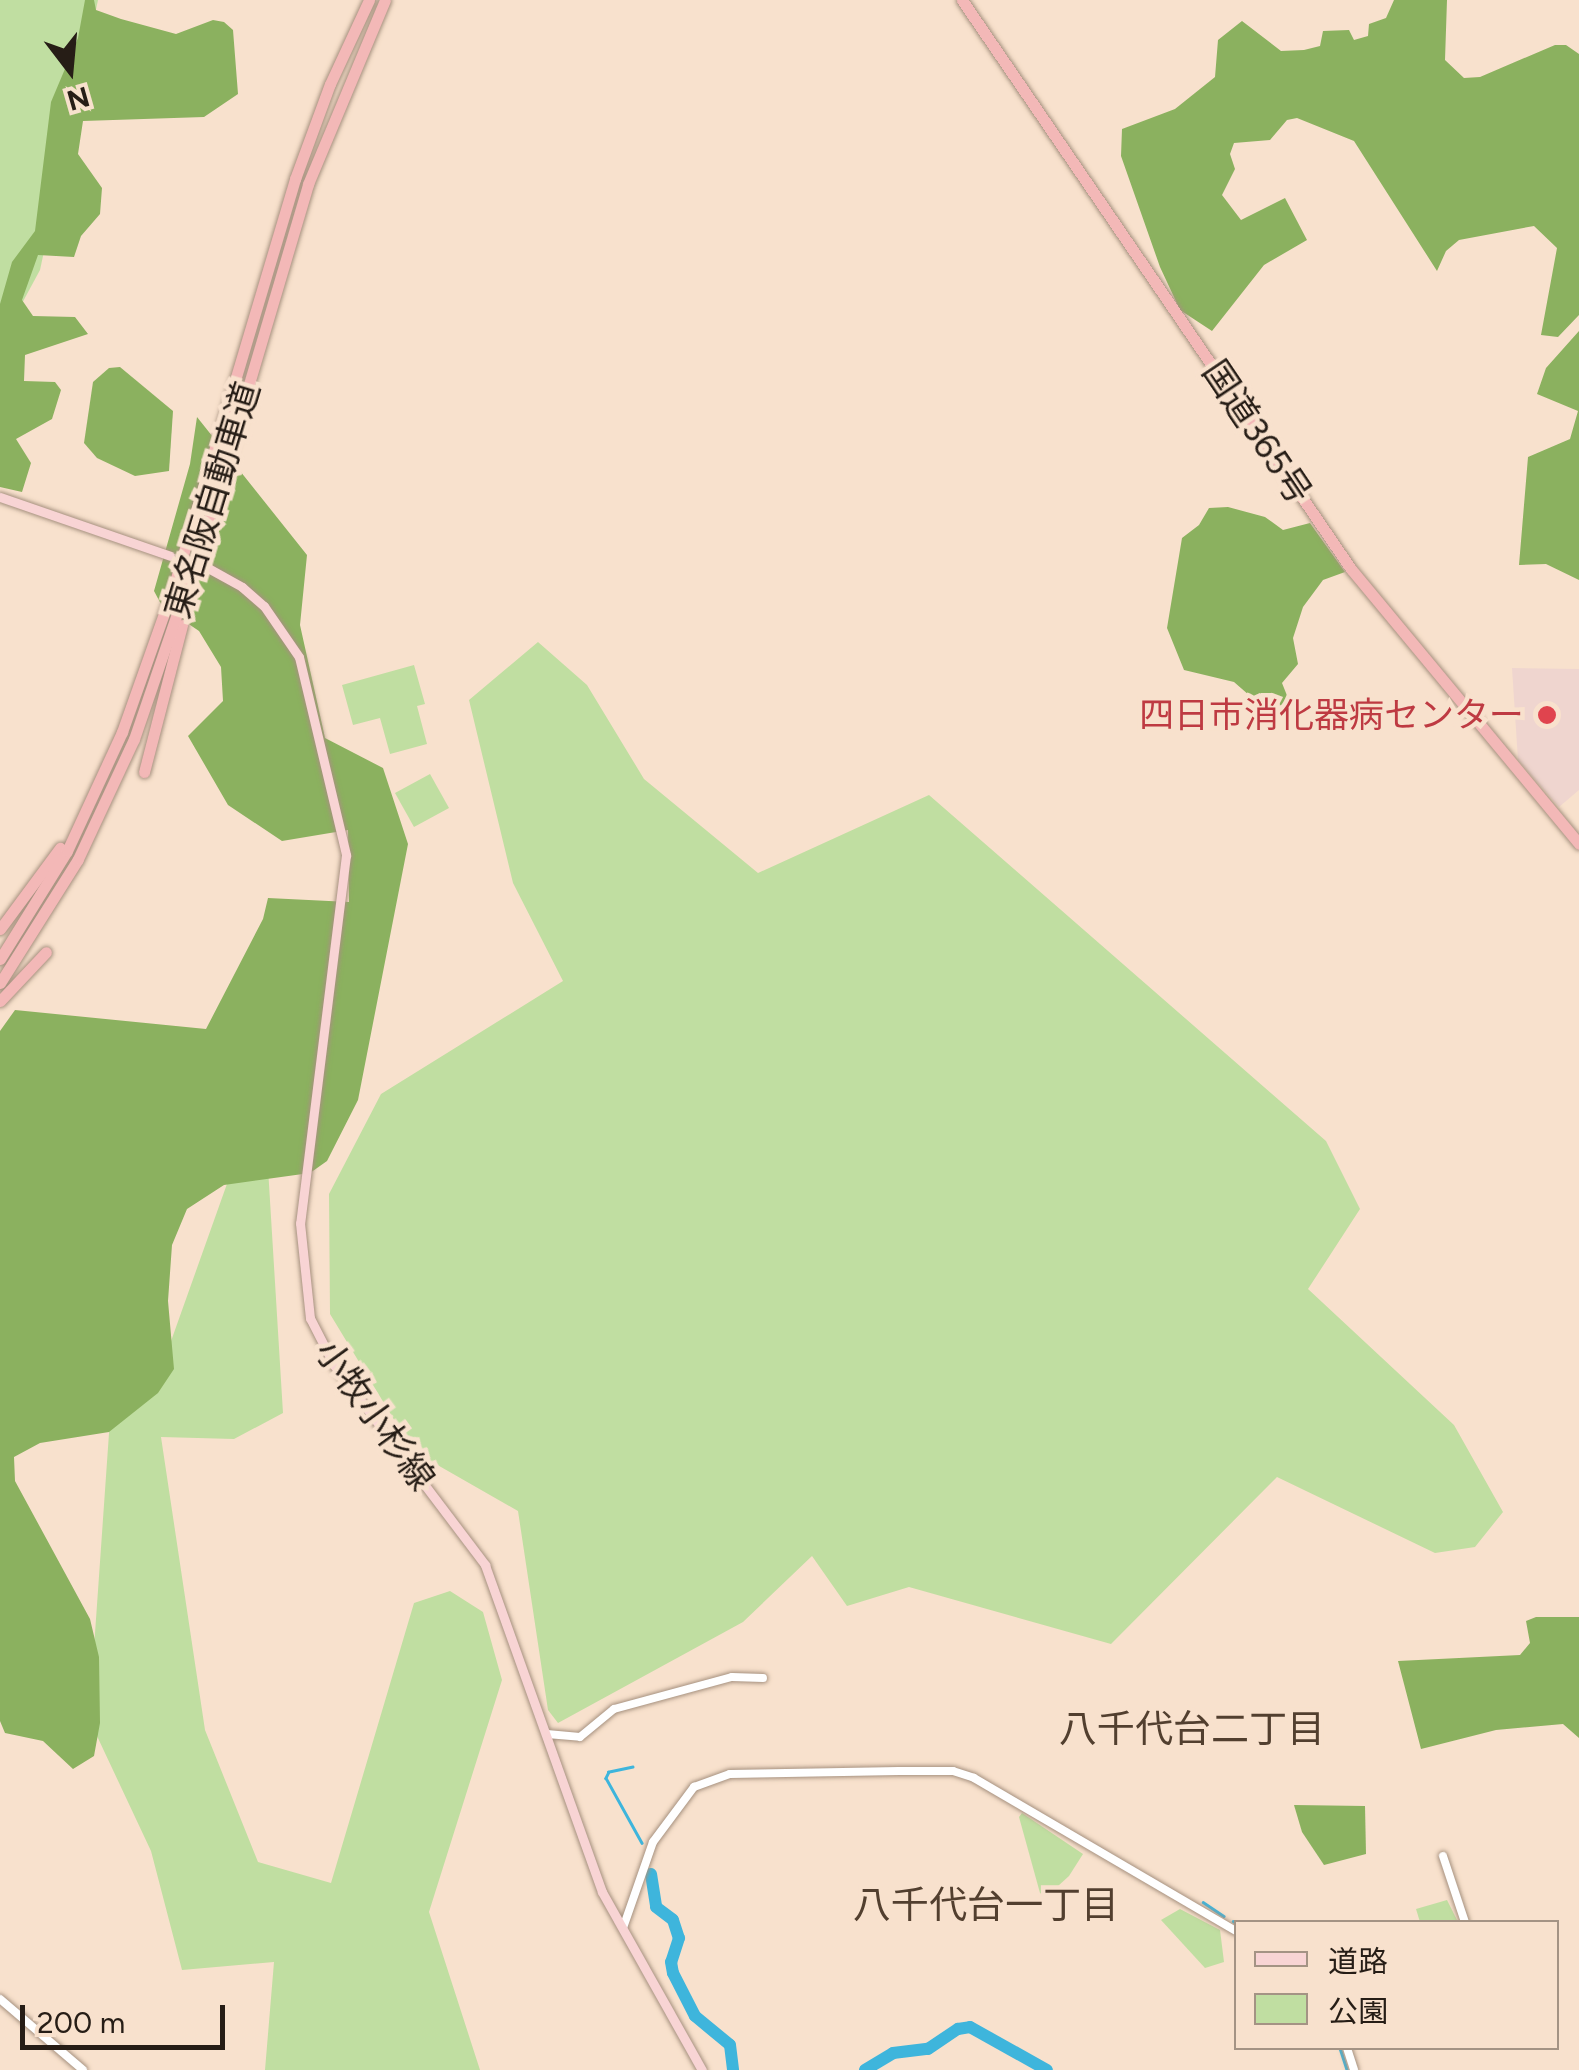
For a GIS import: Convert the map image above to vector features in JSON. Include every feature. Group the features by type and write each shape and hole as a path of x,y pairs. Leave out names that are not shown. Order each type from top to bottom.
{"highway":[{"name":"東名阪自動車道","path":"0,959 44,891 106,770 174,585 295,179 330,84 369,0"},
{"name":"東名阪自動車道","path":"0,983 55,900 117,779 152,693 206,529 308,184 386,0"},
{"name":"国道365号","path":"962,0 1352,569 1579,844"},
{"path":"144,772 206,529"},
{"path":"0,929 46,870 106,770"},
{"path":"0,1001 46,952"}],"main road":[{"path":"0,497 170,556"},
{"name":"小牧小杉線","path":"208,568 242,587 264,606 299,658 318,724 346,854 301,1213 308,1310 334,1366 484,1565 602,1892 702,2070"}],"street":[{"path":"547,1734 580,1736 614,1709 732,1677 762,1678"},
{"path":"623,1928 653,1842 694,1787 730,1774 899,1771 968,1775 1234,1930"},
{"path":"1443,1856 1464,1920"},
{"path":"0,1999 83,2070"}],"shaded area":[{"name":"四日市消化器病センター","path":"1512,668 1579,669 1579,790 1559,807 1518,760"}],"green space":[{"path":"0,0 98,0 40,270 0,344"},
{"path":"85,0 94,0 96,10 176,34 213,20 224,22 233,30 238,94 204,117 83,121 78,154 102,188 100,214 81,236 74,257 38,255 22,300 33,316 75,317 88,334 25,355 24,381 55,382 61,390 52,419 16,439 31,463 22,492 0,487 0,304 12,262 35,231 51,102 78,38"},
{"path":"1394,0 1447,0 1445,60 1464,78 1480,77 1555,45 1566,45 1579,54 1579,315 1558,337 1541,335 1557,248 1534,226 1459,240 1446,251 1437,271 1354,141 1297,118 1287,120 1270,140 1234,143 1230,154 1235,169 1222,195 1241,220 1285,198 1307,240 1264,265 1212,331 1180,310 1160,267 1121,156 1122,129 1175,109 1215,77 1218,40 1242,21 1281,51 1304,50 1320,46 1323,31 1349,30 1354,40 1368,36 1369,24 1386,18"},
{"path":"1579,331 1579,580 1546,564 1519,565 1528,457 1570,439 1578,411 1537,394 1546,368"},
{"path":"120,367 173,411 169,471 135,476 97,458 84,443 93,382 109,368"},
{"path":"197,417 307,555 300,625 325,738 383,768 408,844 358,1100 327,1161 310,1173 224,1185 187,1209 172,1245 168,1301 174,1369 158,1393 109,1432 40,1443 14,1457 15,1481 90,1619 99,1657 100,1723 94,1756 73,1769 43,1741 5,1733 0,1721 0,1031 15,1010 206,1029 263,919 268,898 349,902 348,830 282,841 228,805 188,736 223,701 221,667 199,631 162,606 154,591 190,464"},
{"path":"1228,507 1265,517 1283,530 1310,523 1345,572 1323,580 1303,607 1293,638 1298,664 1282,683 1290,703 1265,709 1234,682 1184,670 1167,628 1182,538 1199,525 1209,508"},
{"path":"538,642 587,685 644,779 758,873 929,795 1326,1141 1360,1209 1308,1289 1454,1425 1503,1512 1475,1547 1435,1553 1277,1477 1111,1644 909,1587 847,1606 812,1556 743,1622 558,1723 548,1710 518,1511 413,1451 330,1314 329,1194 381,1094 563,981 513,883 469,700"},
{"path":"414,665 425,704 417,706 427,744 390,754 380,718 353,725 342,685"},
{"path":"430,774 449,808 414,827 395,793"},
{"path":"233,1167 268,1168 283,1413 234,1439 161,1437 205,1730 258,1862 331,1883 414,1603 450,1591 483,1612 502,1680 429,1912 480,2070 265,2070 274,1962 182,1970 151,1851 89,1719 110,1419 165,1358"},
{"path":"1536,1617 1579,1617 1579,1738 1563,1724 1496,1730 1421,1749 1398,1661 1520,1655 1530,1643 1526,1621"},
{"path":"1294,1805 1365,1806 1366,1854 1324,1865 1302,1832"},
{"path":"1022,1813 1083,1854 1069,1876 1046,1897 1040,1893 1019,1817"},
{"path":"1447,1900 1457,1920 1419,1920 1416,1909"},
{"path":"1180,1909 1220,1930 1224,1962 1205,1968 1161,1920"}],"waterway":[{"path":"633,1767 609,1772 606,1778 642,1843"},
{"path":"651,1874 656,1907 673,1920 679,1938 671,1962 673,1973 695,2016 730,2045 733,2070"},
{"path":"1203,1902 1224,1916"},
{"path":"865,2070 893,2053 928,2049 958,2029 970,2027 1047,2070"},
{"path":"1341,2050 1347,2070"}],"place":[{"name":"四日市消化器病センター","path":"1547,715"}],"district":[{"name":"八千代台二丁目","path":"1192,1730"},
{"name":"八千代台一丁目","path":"986,1906"}]}
